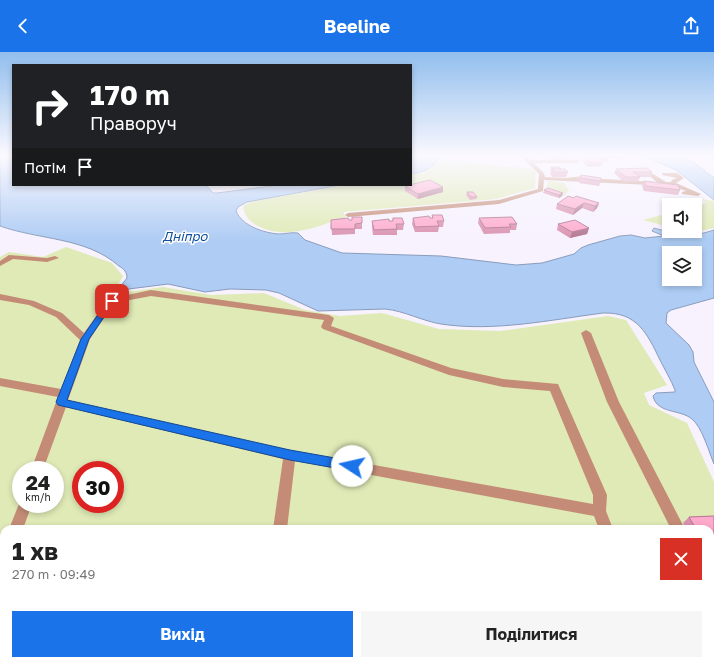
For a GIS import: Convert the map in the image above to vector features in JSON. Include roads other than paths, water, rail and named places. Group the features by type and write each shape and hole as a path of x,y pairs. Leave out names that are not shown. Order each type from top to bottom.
{"street":[{"path":"348,214 499,202 541,190 541,185"},
{"path":"675,185 698,194 684,192"},
{"path":"0,264 12,257 47,260 56,258"},
{"path":"40,461 85,339 112,301 151,293 329,318 326,327 448,371 503,383 554,387 600,495 599,511 604,525"},
{"path":"0,297 31,303 59,315 85,339"},
{"path":"586,333 613,402 676,525"},
{"path":"0,382 290,455 599,511"},
{"path":"281,525 290,455"},
{"path":"17,525 22,513"}],"water":[{"name":"Дніпро","path":"0,185 12,185 12,186 207,186 213,193 271,186 335,186 247,202 238,207 236,211 243,221 254,228 279,234 298,233 305,240 342,253 441,256 516,265 542,263 574,254 581,248 588,245 620,236 631,235 645,238 662,236 662,238 702,238 702,233 714,230 714,298 671,310 667,313 666,323 689,345 693,352 694,362 714,402 714,464 696,423 687,416 664,409 655,402 653,396 656,393 675,392 675,390 645,333 633,320 624,316 603,313 502,326 461,326 434,323 400,312 385,309 318,311 279,293 266,290 230,289 205,292 168,284 121,290 120,287 127,278 126,272 122,268 92,249 62,240 15,231 0,226"},
{"path":"695,185 714,185 714,200"},
{"name":"Дніпро","path":"654,228 662,230 662,235 652,231"}]}
